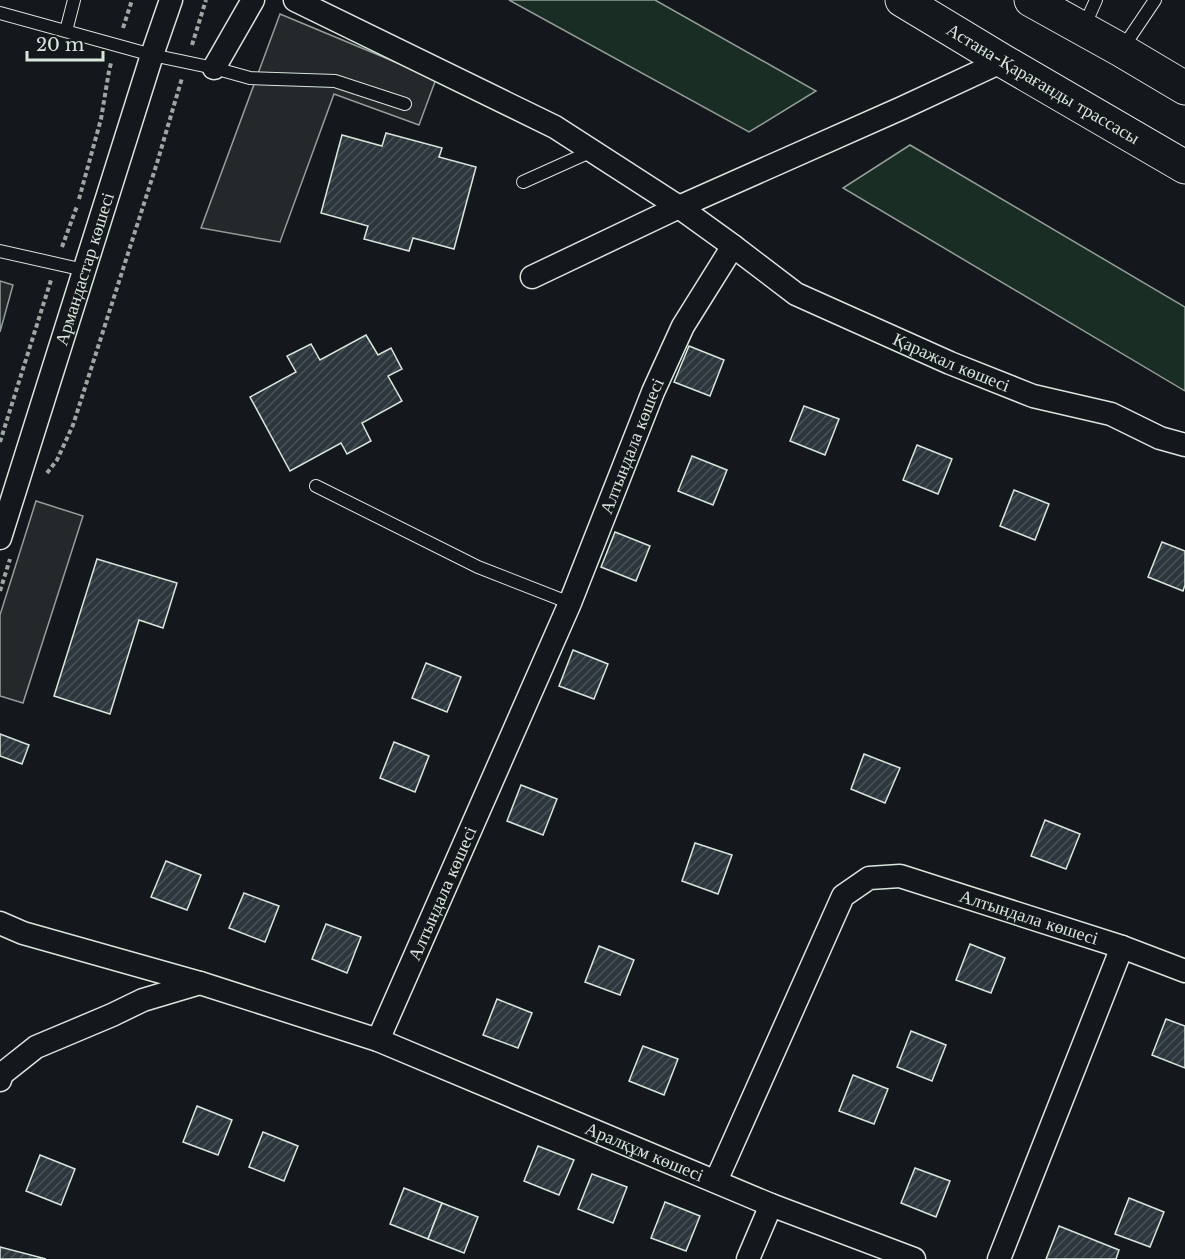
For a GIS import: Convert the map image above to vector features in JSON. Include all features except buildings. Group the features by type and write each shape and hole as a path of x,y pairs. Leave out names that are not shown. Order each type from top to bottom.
{"main road":[{"name":"Астана-Қарағанды трассасы","path":"902,0 1185,166"},
{"path":"1030,0 1185,88"}],"street":[{"name":"Армандастар көшесі","path":"7,543 84,270 171,0"},
{"path":"214,68 253,0"},
{"path":"295,0 555,127 679,207 733,246"},
{"path":"532,277 679,207 1003,61"},
{"name":"Қаражал көшесі","path":"733,246 796,294 950,363 1032,396 1112,414 1160,438 1185,445"},
{"name":"Алтындала көшесі","path":"378,1040 570,603 653,392 683,326 733,246"},
{"name":"Алтындала көшесі","path":"716,1180 843,896 869,878 900,876 1122,947 1185,971"},
{"name":"Аралқұм көшесі","path":"0,923 23,933 200,983 378,1040 771,1205 914,1259"},
{"path":"999,1259 1122,947"},
{"path":"1,1076 36,1047 143,1000 200,983"},
{"path":"748,1259 771,1205"}],"lane":[{"path":"66,31 74,0"},
{"path":"1082,29 1096,0"},
{"path":"1121,50 1155,0"},
{"path":"0,13 152,55 250,78 335,81 405,104"},
{"path":"523,182 592,151"},
{"path":"0,251 84,270"},
{"path":"316,486 478,567 570,603"}],"path":[{"path":"0,442 31,340 78,202 102,119 109,71 132,0"},
{"path":"44,478 57,460 73,425 157,163 206,0"},
{"path":"0,591 7,543"}],"green space":[{"path":"509,0 655,0 816,91 749,132"},
{"path":"910,145 1185,307 1185,391 843,188"}],"shaded area":[{"path":"280,14 436,79 419,125 334,94 280,242 201,228"},
{"path":"0,281 13,285 0,332"},
{"path":"36,501 83,516 23,703 0,696 0,615"}]}
